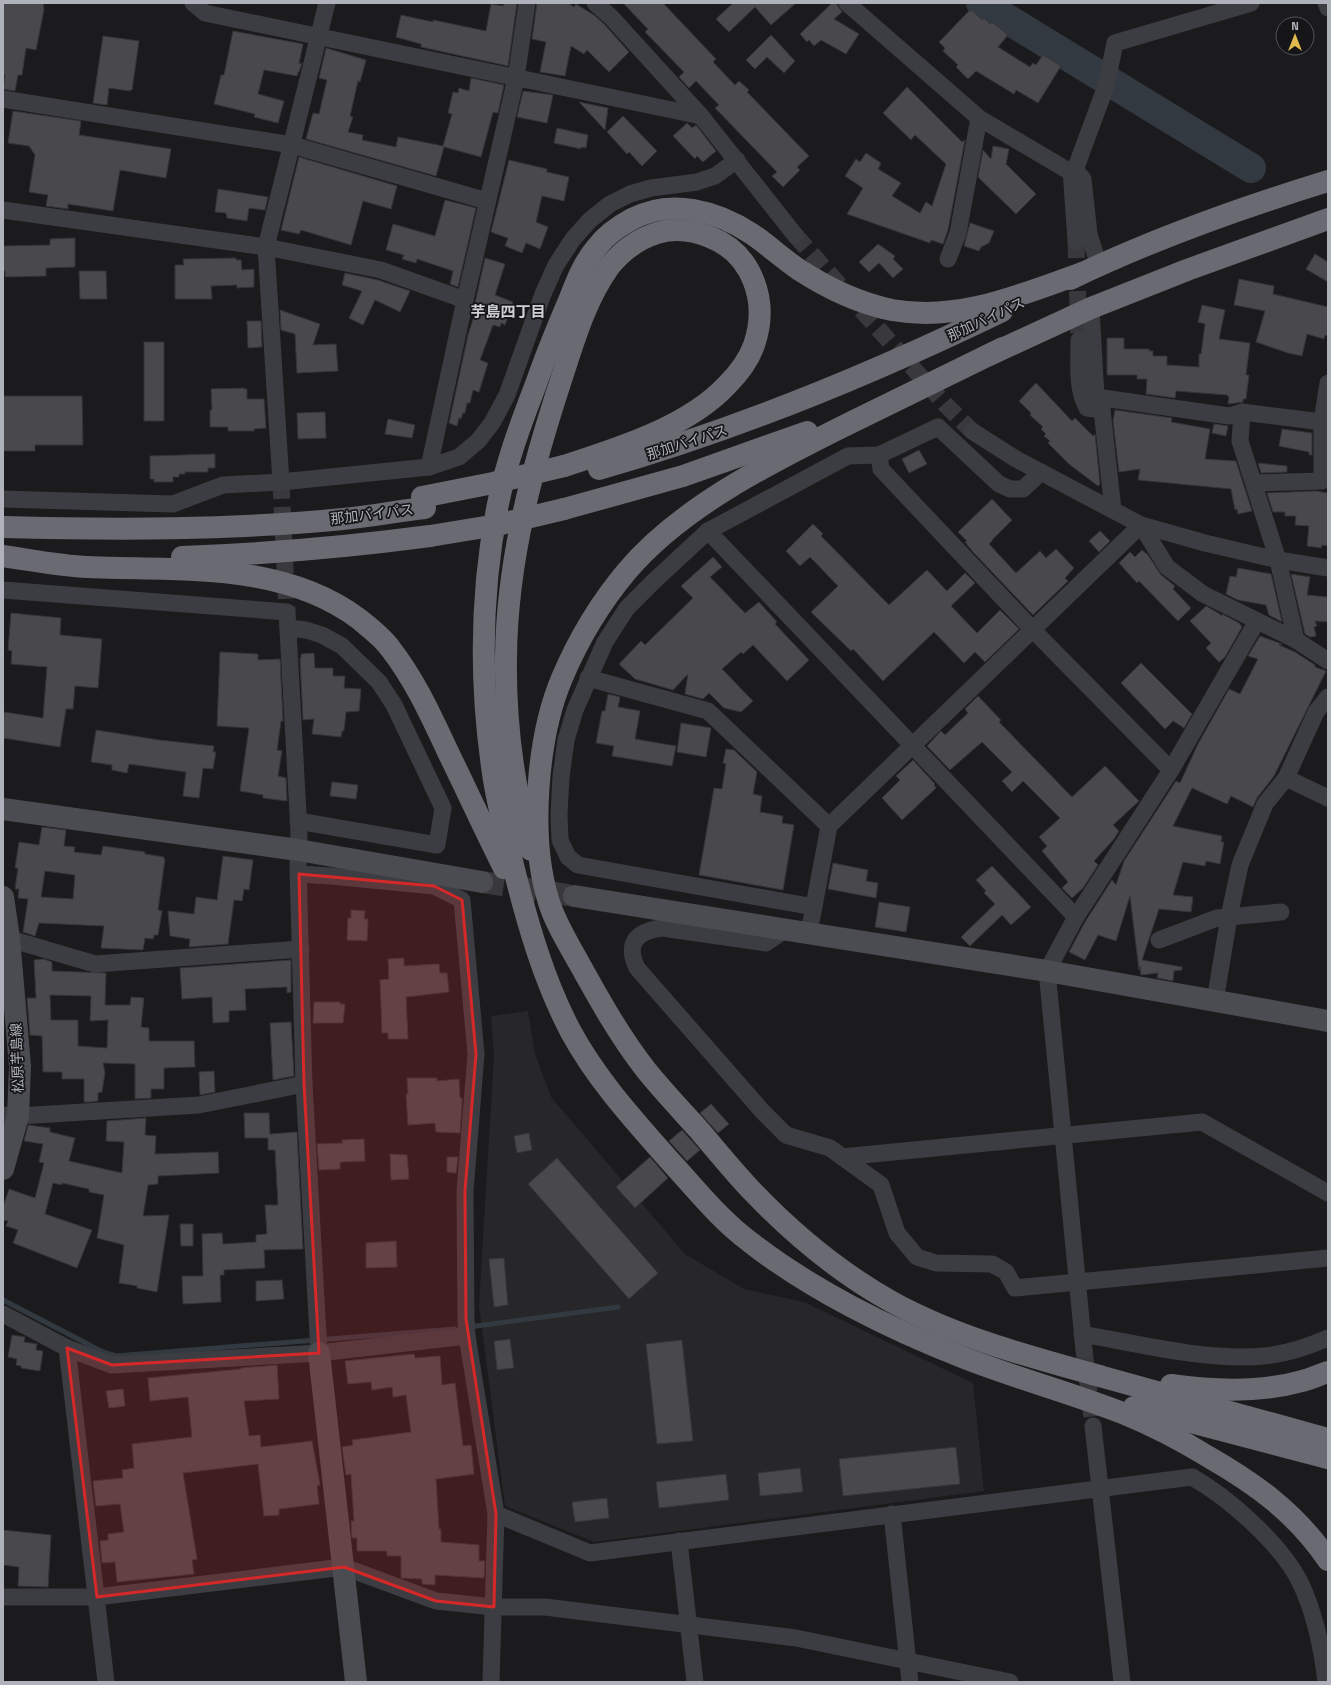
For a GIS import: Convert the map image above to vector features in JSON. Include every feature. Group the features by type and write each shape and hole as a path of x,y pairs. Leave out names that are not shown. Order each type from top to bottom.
{"highway":[{"name":"那加バイパス","path":"3,527 88,529 247,526 344,519 423,502 496,494 564,473 685,443 786,407 936,343 1090,270 1169,236 1232,212 1328,181"},
{"path":"1090,270 1003,302 971,310 944,312 891,310 840,293 793,266 752,234 709,212 667,208 647,212 629,220 611,232 596,248 578,278 546,356 526,411 509,459 498,502 491,542 486,588 484,640 488,734 494,778 502,820 525,913 540,959 571,1032 591,1065 613,1095 717,1213 747,1241 781,1264 863,1312 917,1338 964,1358 1124,1414 1172,1435 1230,1469 1262,1491 1290,1514 1313,1538 1328,1560"},
{"name":"那加バイパス","path":"181,563 363,545 430,536 497,524 564,509 682,476 797,436 867,408 1091,308 1187,270 1328,219"},
{"path":"564,473 670,425 702,407 726,386 742,367 753,348 759,328 760,307 757,287 749,268 736,252 719,240 699,233 680,230 658,233 640,240 625,250 611,265 598,284 572,347 537,456 517,541 511,578 507,616 506,701 514,784 526,834 548,900 562,932 592,985 644,1068 751,1190 791,1230 828,1260 859,1282 894,1303 932,1321 1017,1353 1328,1439"},
{"path":"548,900 540,859 538,797 543,753 550,714 561,679 581,640 603,604 629,569 661,538 699,508 743,480 806,445 1004,348"},
{"path":"3,556 86,567 181,563 253,576 290,585 320,596 349,612 371,628 389,647 406,671 422,698 525,913"},
{"path":"1017,1353 1124,1377 1205,1389 1238,1390 1271,1387 1302,1382 1328,1372"},
{"path":"1010,1374 1328,1458"}],"street":[{"path":"193,3 205,13 701,116"},
{"path":"281,482 266,247 327,3"},
{"path":"428,466 516,78 527,3"},
{"path":"596,3 611,17 701,116 795,235"},
{"path":"848,3 979,118 1067,170 1073,170 1083,179 1090,234 1090,270"},
{"path":"1076,241 1073,170 1108,79 1115,43 1250,3"},
{"path":"1326,3 1328,8"},
{"path":"3,99 292,145 487,202"},
{"path":"948,259 958,233 979,118"},
{"path":"3,499 173,504 223,485 281,482 428,466 458,457 478,441 492,422 507,395 543,294 556,265 573,239 590,220 610,204 630,194 651,188 697,182 715,176 737,160"},
{"path":"3,210 266,247 382,270 465,300"},
{"path":"1091,308 1099,403 1113,510"},
{"path":"1079,340 1080,387 1083,401 1087,408 1099,403 1229,416 1242,412 1325,420"},
{"path":"1254,484 1322,481 1328,383"},
{"path":"1242,412 1240,441 1278,560 1296,640"},
{"path":"814,907 578,865 568,857 560,840 559,814 561,777 566,740 574,710 605,642 627,608 708,531 848,456 879,455 938,427 998,484 1010,489 1022,489 1041,472"},
{"path":"972,431 1016,459 1141,525 1205,543 1278,560 1328,568"},
{"path":"879,455 881,469 1034,630 1171,770"},
{"path":"809,933 828,826 1034,630 1141,525"},
{"path":"1141,525 1167,567 1203,594 1296,640 1328,661"},
{"path":"708,531 911,746 1076,917"},
{"path":"3,590 287,612 298,821 300,832 298,850 304,1084 319,1345 356,1682"},
{"path":"1257,621 1171,770 1076,917 1047,972 1077,1282 1083,1342 1230,1357 1279,1354 1301,1349 1328,1338"},
{"path":"288,628 306,630 322,635 342,646 379,682 394,705 443,808 437,845 298,821"},
{"path":"588,678 708,711 828,826"},
{"path":"1215,1001 1240,864 1265,804 1286,778 1316,712 1328,698"},
{"path":"1286,778 1328,798"},
{"path":"3,809 298,850 482,882"},
{"path":"299,874 434,886 462,900 476,1054 465,1191 467,1327 496,1514 491,1682"},
{"path":"574,896 1047,972 1328,1021"},
{"name":"松原芋島線","path":"3,897 20,1066 3,1170"},
{"path":"1159,940 1217,918 1280,912"},
{"path":"786,929 766,943 662,928 650,929 638,936 633,945 631,958 637,968 762,1111 786,1135 830,1148 881,1185 897,1233 917,1257 936,1263 992,1264 1006,1272 1015,1288 1328,1258"},
{"path":"6,938 95,964 301,949"},
{"path":"11,1115 199,1105 304,1084"},
{"path":"842,1157 1063,1137 1202,1122 1328,1193"},
{"path":"3,1314 67,1348 112,1365 319,1345 467,1327"},
{"path":"67,1348 106,1682"},
{"path":"1093,1426 1122,1682"},
{"path":"496,1514 590,1553 1192,1477 1210,1488 1264,1535 1286,1560 1300,1581 1309,1605 1319,1640 1322,1682"},
{"path":"892,1514 910,1682"},
{"path":"679,1542 695,1682"},
{"path":"3,1597 97,1597 344,1567 436,1601 494,1607 545,1607 796,1638 1010,1682"}],"highlighted area":[{"path":"299,874 434,886 462,900 476,1054 465,1191 466,1319 496,1514 494,1607 436,1601 344,1567 97,1597 67,1348 112,1365 319,1353 304,1084"}],"shaded area":[{"path":"528,1011 535,1054 551,1097 685,1254 744,1289 804,1302 973,1383 984,1491 594,1542 505,1506 479,1306 494,1055 491,1016"}],"building":[{"path":"3,3 43,3 44,10 36,50 26,48 22,75 18,75 15,91 3,89 5,75 3,75"},
{"path":"504,3 517,3 508,66 421,47 421,44 396,37 401,15 486,31 491,4 503,6"},
{"path":"537,3 568,3 574,7 576,4 594,15 604,24 629,52 609,72 587,50 584,54 571,46 565,76 540,72 546,42 532,39"},
{"path":"623,3 663,3 716,59 713,62 735,85 739,81 749,90 747,92 809,156 797,167 800,170 783,187 772,176 777,172 715,108 719,105 696,81 689,88 679,77 684,72 645,32 648,29"},
{"path":"733,3 796,3 771,25 755,7 729,32 716,19"},
{"path":"832,3 836,3 842,12 834,19 859,34 846,54 821,40 814,46 809,40 807,42 800,34"},
{"path":"972,10 982,20 984,18 990,24 992,22 1008,35 998,47 1030,67 1033,63 1036,65 1043,55 1061,66 1038,103 1016,90 1014,94 976,71 968,79 956,67 958,65 943,51 945,48 939,42 969,11 970,12"},
{"path":"233,31 303,44 299,64 302,63 297,76 264,70 258,94 284,101 278,123 254,117 255,114 214,104 221,75 224,75"},
{"path":"771,35 795,61 784,73 767,57 755,69 746,60"},
{"path":"103,36 139,41 132,90 109,88 107,105 93,103"},
{"path":"326,48 366,60 360,82 358,81 350,116 353,117 348,132 363,135 362,140 396,147 398,137 443,146 452,114 448,113 453,92 458,93 459,88 469,91 471,78 504,85 498,113 493,112 481,157 444,147 436,176 306,139 313,113 319,114 327,80 319,78"},
{"path":"907,87 962,142 965,140 948,230 943,244 931,240 930,243 847,214 863,188 845,176 856,159 860,162 866,153 881,163 878,169 901,183 892,196 920,213 926,202 932,206 946,164 915,135 911,140 883,113"},
{"path":"523,91 553,95 547,123 517,117"},
{"path":"579,102 608,108 605,130"},
{"path":"13,111 81,121 79,135 171,149 166,178 120,170 113,211 68,204 68,209 46,206 48,195 29,192 35,155 29,146 8,143"},
{"path":"623,116 657,151 642,166 629,152 627,154 607,132"},
{"path":"687,123 692,128 696,125 716,151 703,162 697,156 695,159 673,136"},
{"path":"557,128 588,135 586,148 581,147 581,149 554,143"},
{"path":"993,146 1009,149 1006,164 1036,194 1016,214 978,177 983,150 991,159"},
{"path":"299,157 397,186 391,209 363,201 351,245 301,230 299,234 281,230"},
{"path":"509,160 547,169 547,172 569,177 564,201 542,196 536,222 548,227 540,249 526,243 522,253 505,246 508,238 491,232"},
{"path":"218,189 268,197 265,210 249,208 247,221 227,218 226,213 215,212"},
{"path":"445,200 476,208 458,287 450,284 453,271 417,259 416,263 402,259 404,255 386,250 393,224 435,236"},
{"path":"970,223 994,231 989,243 981,247 979,251 964,246"},
{"path":"75,238 75,267 46,268 46,276 5,277 5,271 3,271 3,246 50,245 50,239"},
{"path":"878,244 895,256 893,259 903,269 893,278 879,263 869,272 859,262"},
{"path":"1315,254 1328,262 1328,282 1306,269"},
{"path":"236,258 236,260 241,260 242,270 254,269 254,287 237,288 237,285 211,286 212,299 175,299 175,265 184,265 183,259"},
{"path":"485,258 505,264 495,295 513,302 505,325 501,323 500,327 493,325 480,360 488,363 479,392 473,390 470,403 467,403 465,413 463,413 461,419 459,418 457,426 449,423 468,335 475,313 473,312"},
{"path":"79,271 106,271 107,299 80,299"},
{"path":"345,273 378,280 410,291 400,312 375,300 363,325 349,318 362,291 342,285"},
{"path":"1239,279 1274,286 1273,294 1328,307 1328,336 1325,335 1324,339 1307,334 1302,356 1288,353 1256,342 1265,311 1234,305"},
{"path":"1202,305 1225,310 1219,339 1250,343 1246,375 1249,375 1246,399 1243,399 1243,402 1228,404 1229,397 1227,395 1176,391 1175,398 1146,394 1147,379 1137,379 1137,375 1107,375 1107,338 1124,338 1124,349 1149,349 1149,351 1153,351 1153,356 1167,356 1167,365 1199,367 1199,354 1201,354 1205,324 1198,322"},
{"path":"280,310 320,324 313,345 336,344 338,371 297,373 295,334 281,330"},
{"path":"247,321 261,321 262,347 248,348"},
{"path":"144,342 164,342 164,421 144,421"},
{"path":"1036,383 1072,421 1075,418 1093,436 1095,434 1100,484 1098,486 1069,464 1048,443 1050,441 1044,436 1046,434 1041,429 1043,427 1030,415 1031,413 1019,401"},
{"path":"211,389 247,389 247,399 264,399 266,428 254,429 254,431 228,431 228,427 210,427 210,410 212,410"},
{"path":"3,396 82,396 83,445 35,445 35,451 3,451"},
{"path":"1115,410 1172,418 1171,422 1210,429 1205,459 1236,461 1252,511 1238,514 1237,509 1235,510 1231,489 1138,480 1140,469 1119,472 1113,421"},
{"path":"325,412 326,438 298,439 297,413"},
{"path":"388,419 415,425 412,438 385,434"},
{"path":"1214,424 1228,426 1226,436 1212,433"},
{"path":"1282,429 1312,433 1312,455 1309,455 1309,452 1279,446"},
{"path":"919,450 927,464 909,473 902,459"},
{"path":"215,454 215,468 208,468 208,472 185,472 185,474 179,474 179,477 173,477 173,482 154,482 154,479 150,479 150,456"},
{"path":"1258,463 1287,466 1287,472 1261,473"},
{"path":"1316,491 1328,493 1328,546 1322,545 1321,548 1307,546 1309,526 1295,525 1296,516 1285,516 1285,512 1273,512 1267,493"},
{"path":"992,499 1012,520 989,544 1016,573 1040,551 1046,558 1056,549 1074,568 1065,578 1068,581 1033,615 973,552 965,542 967,541 958,532"},
{"path":"813,524 823,534 821,536 889,605 927,570 947,591 965,573 975,583 951,606 977,633 1000,610 1019,629 985,662 975,652 964,663 934,632 883,681 853,649 851,651 811,612 838,586 810,557 800,566 786,551"},
{"path":"1100,531 1110,541 1099,552 1089,541"},
{"path":"1142,550 1148,555 1161,575 1175,586 1173,589 1191,608 1178,621 1139,581 1137,583 1119,563 1130,552 1135,557"},
{"path":"713,557 722,567 710,577 745,613 759,602 777,622 775,624 809,660 787,681 753,645 743,654 741,652 722,669 753,701 741,712 724,708 709,693 703,699 685,694 688,674 673,690 635,679 619,664 641,641 645,645 693,598 681,586"},
{"path":"1238,568 1271,574 1282,622 1269,615 1266,605 1238,600 1226,594 1230,576 1236,577"},
{"path":"1291,574 1310,577 1307,595 1328,597 1328,622 1315,621 1317,626 1314,627 1316,636 1310,637 1305,634"},
{"path":"1206,606 1222,616 1222,614 1239,623 1242,627 1225,657 1219,662 1206,648 1211,643 1190,621"},
{"path":"11,613 61,618 60,635 102,639 98,688 75,686 73,709 66,709 60,747 3,738 4,712 43,718 47,667 11,664 12,651 8,650"},
{"path":"1260,636 1282,644 1279,645 1295,652 1315,665 1315,667 1326,671 1274,776 1257,798 1253,807 1231,796 1227,804 1192,788 1173,826 1222,836 1221,842 1224,842 1220,864 1206,861 1205,866 1183,862 1173,895 1193,897 1191,912 1159,909 1142,960 1182,967 1182,970 1174,971 1173,981 1157,978 1158,973 1141,975 1140,966 1139,970 1130,896 1116,941 1098,935 1085,960 1069,952 1085,922 1112,880 1116,885 1124,861 1176,781 1180,783 1198,744 1229,689 1240,694 1258,659 1248,656"},
{"path":"220,652 258,654 258,660 280,659 283,721 281,721 277,750 282,751 278,776 286,778 287,801 263,798 263,795 240,791 249,728 217,726"},
{"path":"314,653 315,668 333,668 333,676 345,676 344,688 361,689 359,711 346,712 344,731 342,731 341,737 312,734 314,719 303,720 300,658 301,654"},
{"path":"1141,663 1192,714 1184,728 1173,721 1165,729 1121,683"},
{"path":"608,694 620,697 618,707 640,711 635,739 676,746 672,766 612,756 614,746 596,743 602,711 605,711"},
{"path":"978,696 1001,720 999,722 1072,797 1105,766 1139,801 1113,825 1119,831 1114,839 1094,861 1098,865 1083,888 1072,898 1062,888 1068,882 1042,851 1047,846 1039,837 1060,818 1023,781 1012,792 1002,781 1012,772 982,742 950,770 927,746 941,731 945,735 968,713 965,709"},
{"path":"681,723 711,728 706,757 677,752"},
{"path":"96,730 159,740 214,746 213,752 216,752 213,769 203,768 199,798 183,796 186,772 129,764 127,773 112,770 112,765 91,762"},
{"path":"726,749 734,750 757,772 753,794 762,796 760,812 783,816 782,823 794,825 783,890 699,875 714,788 722,789 726,764 723,763"},
{"path":"913,760 935,784 934,785 936,788 902,820 882,798 900,780 896,776"},
{"path":"332,782 358,785 356,799 330,796"},
{"path":"42,827 66,830 64,846 75,847 74,852 101,855 103,846 145,852 145,854 164,857 165,859 158,910 162,911 158,935 154,935 153,939 145,938 143,950 101,948 104,926 39,923 35,936 23,932 28,899 18,898 19,889 15,889 18,868 15,868 19,842 39,845","holes":["45,871 75,875 73,899 41,897"]},
{"path":"223,856 253,860 249,890 244,889 242,901 234,900 228,944 189,947 190,939 170,936 168,911 194,914 196,897 217,900"},
{"path":"833,863 868,870 866,881 878,883 876,898 828,889"},
{"path":"992,866 1031,907 1011,925 1002,915 970,946 961,937 995,904 984,893 986,891 976,880"},
{"path":"879,902 910,907 906,932 875,927"},
{"path":"351,910 365,911 364,919 368,919 367,941 347,940 348,918 351,918"},
{"path":"404,958 404,966 439,964 440,973 447,973 449,992 406,997 408,1039 388,1039 388,1033 382,1033 380,980 389,979 388,959"},
{"path":"44,959 52,962 52,971 106,973 105,1005 130,1005 131,997 144,998 141,1027 149,1028 149,1041 194,1041 195,1067 164,1068 164,1089 151,1089 151,1098 135,1099 135,1064 103,1063 105,1073 102,1092 98,1093 98,1101 84,1102 84,1079 62,1079 62,1072 43,1072 42,1036 30,1035 27,998 36,998 34,960","holes":["50,995 91,996 90,1021 108,1020 107,1048 78,1046 78,1020 51,1020"]},
{"path":"291,960 291,992 287,993 287,987 245,989 246,1010 229,1011 229,1022 213,1023 212,997 182,999 180,968"},
{"path":"314,1002 340,1002 340,1004 345,1004 343,1023 313,1023"},
{"path":"291,1022 294,1076 273,1080 270,1023"},
{"path":"214,1071 215,1092 200,1095 199,1072"},
{"path":"407,1078 437,1078 437,1081 459,1079 460,1098 462,1098 460,1133 436,1132 435,1123 408,1125 406,1094 408,1094"},
{"path":"711,1104 729,1124 718,1133 700,1113"},
{"path":"244,1113 269,1113 270,1134 297,1132 303,1249 264,1250 265,1268 224,1270 224,1275 220,1275 221,1302 183,1304 182,1276 203,1276 202,1234 222,1233 223,1244 256,1242 256,1235 267,1234 265,1205 278,1205 275,1150 268,1150 268,1138 245,1138"},
{"path":"146,1118 145,1135 156,1136 155,1154 218,1152 219,1173 158,1176 158,1184 148,1185 143,1216 169,1215 157,1292 137,1288 137,1286 119,1283 124,1245 97,1238 104,1195 89,1192 89,1189 62,1183 62,1185 53,1183 45,1214 92,1230 77,1268 13,1243 18,1230 6,1226 8,1221 3,1220 3,1207 9,1189 35,1198 44,1163 39,1162 43,1144 24,1141 28,1125 50,1128 50,1132 75,1138 69,1161 122,1173 124,1142 106,1141 107,1121"},
{"path":"682,1130 700,1150 687,1161 669,1141"},
{"path":"529,1133 532,1150 517,1153 514,1136"},
{"path":"364,1139 365,1161 342,1162 340,1163 340,1169 319,1170 317,1144 343,1143 342,1140"},
{"path":"390,1154 407,1155 409,1179 391,1180"},
{"path":"447,1157 458,1157 456,1173 447,1172"},
{"path":"650,1157 668,1178 635,1208 616,1187"},
{"path":"557,1158 658,1273 629,1299 528,1184"},
{"path":"180,1224 193,1224 193,1246 181,1246"},
{"path":"396,1241 397,1267 366,1268 366,1243"},
{"path":"504,1258 508,1305 494,1307 489,1259"},
{"path":"282,1280 284,1299 256,1301 256,1281"},
{"path":"12,1335 25,1337 24,1342 37,1344 36,1350 43,1351 40,1371 21,1368 21,1366 16,1365 17,1359 8,1357"},
{"path":"510,1339 514,1368 497,1370 494,1341"},
{"path":"682,1340 693,1441 657,1444 646,1344"},
{"path":"414,1354 415,1358 440,1356 442,1385 455,1383 463,1446 471,1445 474,1474 436,1479 439,1529 441,1529 441,1542 479,1545 479,1561 485,1561 484,1578 435,1575 435,1585 422,1584 422,1579 401,1578 401,1556 387,1556 387,1551 357,1551 357,1538 352,1538 351,1521 354,1521 351,1474 346,1475 342,1447 353,1445 352,1440 411,1432 406,1395 393,1397 392,1387 372,1390 371,1382 348,1384 345,1361"},
{"path":"277,1365 279,1399 244,1401 249,1436 260,1435 261,1447 312,1441 320,1485 317,1486 319,1504 279,1509 279,1515 264,1516 258,1464 183,1473 197,1559 192,1560 194,1574 117,1582 115,1562 102,1563 100,1541 108,1540 108,1534 124,1532 120,1504 96,1506 93,1481 123,1478 122,1470 134,1468 132,1444 192,1437 188,1397 150,1401 148,1378"},
{"path":"123,1389 125,1406 109,1408 106,1391"},
{"path":"956,1447 960,1484 843,1496 839,1459"},
{"path":"800,1468 803,1492 760,1496 758,1473"},
{"path":"726,1474 729,1500 659,1508 656,1482"},
{"path":"607,1498 609,1518 575,1522 572,1502"},
{"path":"3,1530 51,1535 48,1587 18,1586 19,1567 3,1565"}],"waterway":[{"path":"981,3 1251,168"},
{"path":"3,1300 103,1352 116,1356 455,1329"},
{"path":"469,1327 618,1307"}],"tunnel":[{"path":"795,235 945,404 972,431"},
{"path":"1076,241 1079,340"},
{"path":"281,482 287,612"},
{"path":"482,882 574,896"},
{"path":"1084,1350 1093,1426"}],"district":[{"name":"芋島四丁目","path":"508,312"}]}
